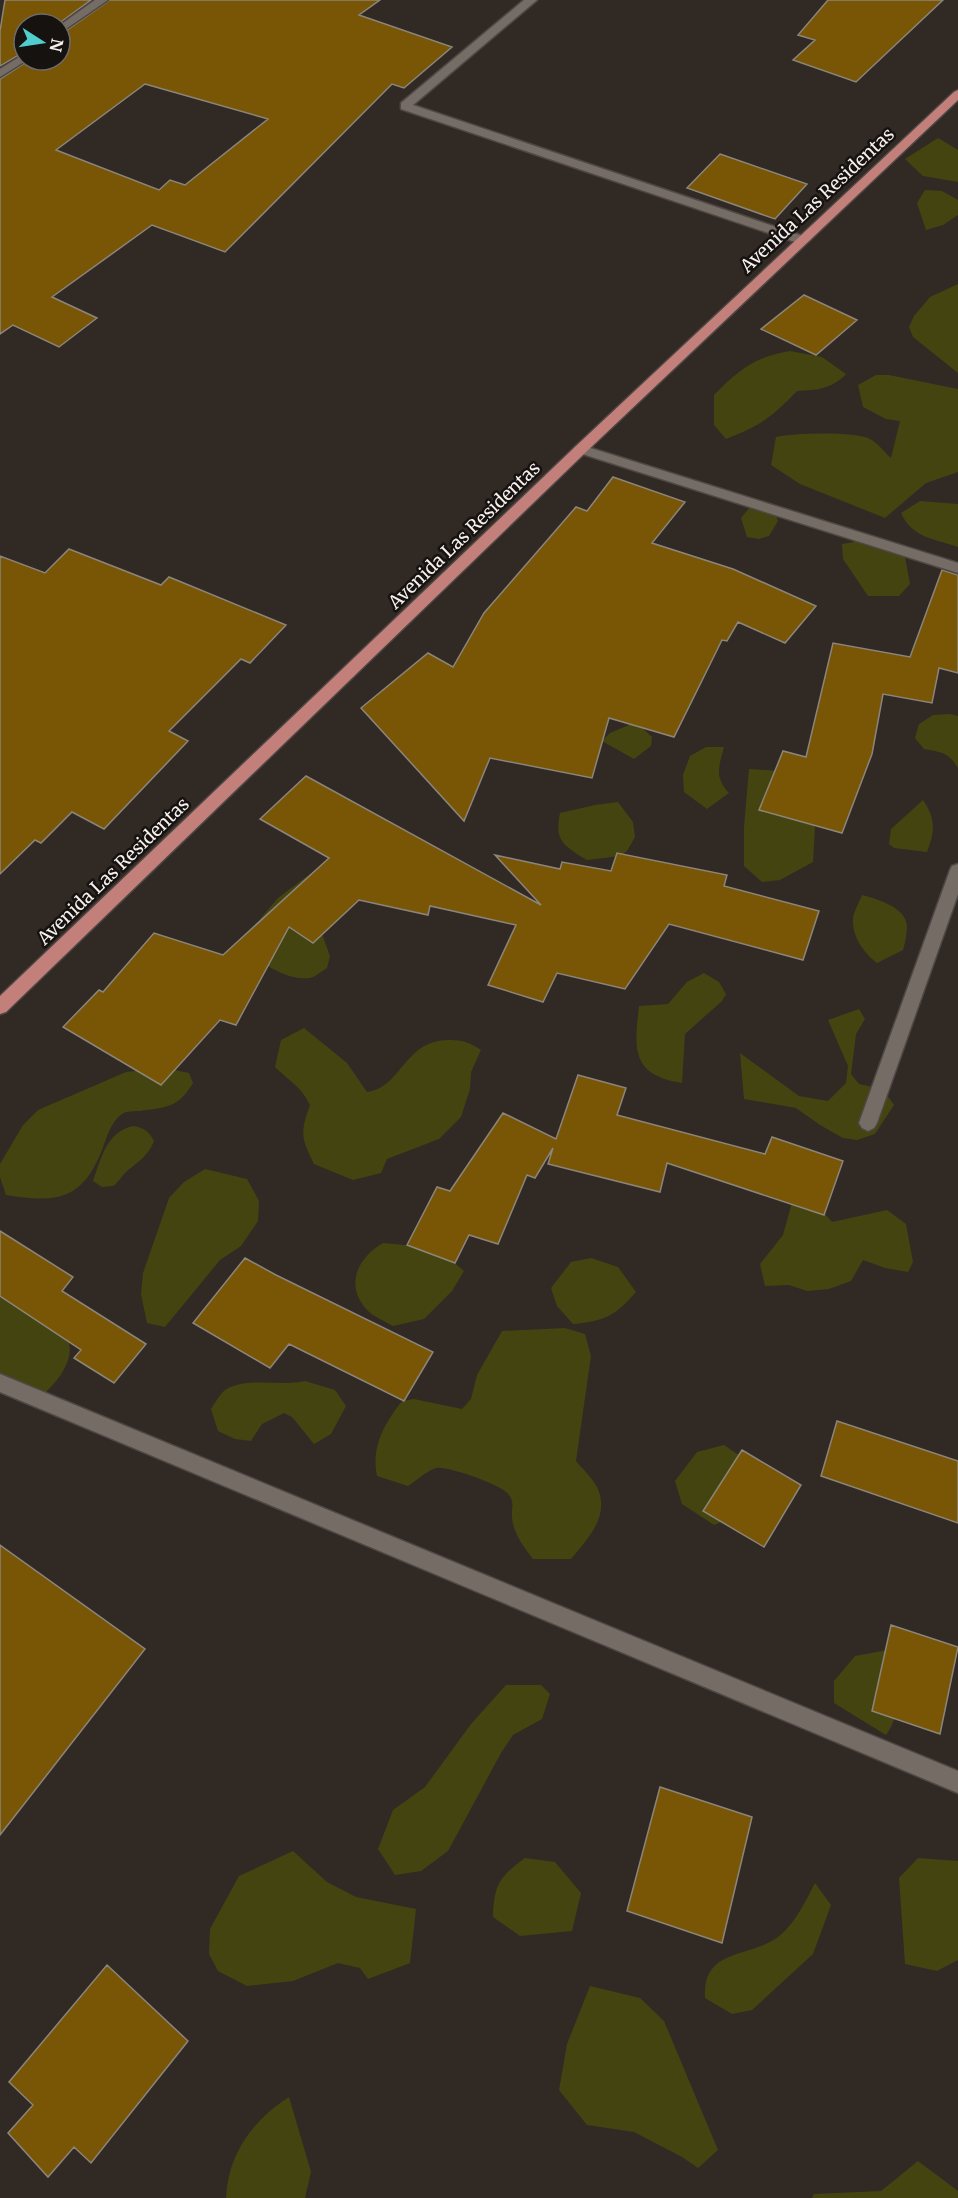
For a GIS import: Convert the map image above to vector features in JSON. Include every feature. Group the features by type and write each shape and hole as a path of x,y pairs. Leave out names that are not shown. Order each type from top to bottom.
{"main road":[{"name":"Avenida Las Residentas","path":"0,1007 581,450 958,94"}],"street":[{"path":"72,21 102,0"},
{"path":"531,0 405,106 802,240"},
{"path":"581,450 958,568"},
{"path":"868,1123 958,870"},
{"path":"0,1383 958,1782"}],"shaded area":[{"path":"938,138 958,150 958,182 923,176 905,159"},
{"path":"925,190 942,191 958,200 958,215 943,225 926,230 917,203"},
{"path":"958,284 958,373 913,337 909,327 914,316 930,297"},
{"path":"790,351 822,357 846,374 824,388 797,391 765,420 726,439 714,425 714,395 731,378 748,366 766,357"},
{"path":"876,375 889,375 958,389 958,472 926,483 885,518 800,484 771,465 776,437 796,434 862,436 879,445 891,458 900,421 886,419 863,407 858,385"},
{"path":"920,501 958,504 958,547 925,536 911,528 901,513"},
{"path":"772,506 778,521 769,536 759,539 747,537 741,518 750,507"},
{"path":"860,541 904,551 910,584 899,596 868,596 843,559 842,544"},
{"path":"933,715 958,716 958,768 948,756 924,749 915,738 919,724"},
{"path":"636,722 652,737 651,746 634,759 602,741 610,733"},
{"path":"706,747 724,747 719,771 721,782 729,793 707,809 684,792 683,775 690,756"},
{"path":"749,769 794,772 806,814 815,827 813,862 780,880 762,882 744,866 744,827"},
{"path":"923,800 933,825 932,838 927,852 894,848 889,844 891,829"},
{"path":"618,802 633,822 635,837 627,851 620,856 587,860 563,842 558,830 560,813"},
{"path":"314,871 338,874 314,912 330,956 327,968 312,977 293,977 260,961 247,951 260,919 278,898"},
{"path":"862,895 896,909 902,914 907,926 903,950 877,963 860,945 855,934 853,919"},
{"path":"704,973 719,982 726,994 722,1001 685,1034 682,1083 653,1074 640,1058 637,1047 639,1006 668,1004 687,982"},
{"path":"859,1009 865,1019 856,1034 851,1074 859,1084 883,1089 894,1105 875,1134 857,1140 843,1138 796,1108 744,1099 740,1053 799,1096 828,1101 846,1083 848,1066 828,1020"},
{"path":"304,1028 347,1063 367,1092 379,1089 388,1082 423,1047 435,1042 450,1040 473,1045 481,1050 471,1072 470,1089 461,1117 439,1139 387,1159 381,1173 353,1180 314,1164 306,1148 303,1135 310,1105 298,1088 275,1067 281,1040"},
{"path":"165,1068 189,1073 193,1083 188,1091 171,1105 122,1114 107,1135 94,1167 86,1180 76,1189 53,1198 39,1199 6,1195 0,1177 0,1164 23,1125 38,1110 126,1072"},
{"path":"133,1126 148,1132 154,1141 152,1146 143,1158 113,1186 102,1187 93,1181 106,1148 116,1134"},
{"path":"205,1169 247,1179 259,1201 258,1221 241,1246 220,1260 165,1327 147,1323 141,1294 143,1273 169,1198 184,1182"},
{"path":"792,1202 818,1206 832,1222 887,1210 906,1224 913,1262 908,1272 885,1268 863,1260 851,1281 829,1289 807,1291 789,1285 765,1286 760,1264 783,1235"},
{"path":"383,1243 437,1248 464,1271 452,1291 424,1319 393,1326 370,1313 361,1302 355,1282 357,1273 366,1256"},
{"path":"591,1258 618,1267 636,1292 622,1307 609,1316 573,1324 557,1306 551,1288 571,1262"},
{"path":"16,1292 63,1330 69,1343 70,1351 65,1367 45,1393 0,1382 0,1297"},
{"path":"565,1328 585,1334 591,1356 576,1461 595,1484 601,1502 601,1511 594,1528 571,1559 533,1559 516,1534 511,1498 497,1486 442,1468 432,1469 408,1486 377,1476 376,1455 380,1436 402,1401 414,1399 462,1409 471,1399 477,1375 502,1331"},
{"path":"305,1381 335,1390 346,1406 331,1434 314,1444 292,1417 284,1413 262,1424 251,1441 235,1439 218,1431 211,1409 225,1390 243,1384"},
{"path":"724,1445 743,1458 726,1520 714,1525 682,1504 675,1481 697,1452"},
{"path":"893,1649 899,1694 896,1715 886,1735 834,1703 834,1681 855,1656"},
{"path":"506,1685 541,1685 550,1694 542,1719 513,1735 448,1851 421,1871 395,1875 378,1849 393,1810 425,1787 471,1724"},
{"path":"293,1851 327,1882 356,1897 416,1909 410,1963 368,1979 360,1968 338,1963 293,1981 247,1986 218,1971 209,1954 210,1929 239,1876"},
{"path":"525,1858 555,1862 581,1893 572,1931 520,1936 493,1917 495,1897 500,1883 509,1871"},
{"path":"918,1858 958,1861 958,1960 937,1971 905,1964 899,1878"},
{"path":"815,1883 831,1905 813,1954 752,2010 732,2014 705,1998 706,1982 711,1970 729,1957 766,1944 784,1932 795,1919"},
{"path":"590,1986 640,1998 664,2021 718,2150 698,2168 634,2132 587,2125 559,2090 567,2044"},
{"path":"289,2097 311,2172 305,2198 226,2198 232,2167 245,2140 264,2116"},
{"path":"918,2161 958,2191 958,2198 812,2198 814,2194 881,2191"}],"building":[{"path":"5,0 91,0 72,14 72,12 12,12 12,59 0,66 0,31"},
{"path":"110,0 380,0 359,15 452,47 404,88 392,84 225,252 152,225 52,297 97,318 59,347 13,325 0,334 0,79 12,71 72,72 72,27","holes":["145,84 268,119 185,185 170,180 159,190 56,150"]},
{"path":"828,0 943,0 856,82 793,60 815,40 798,35"},
{"path":"720,154 807,184 775,219 687,188"},
{"path":"804,295 857,320 816,355 761,329"},
{"path":"613,477 685,502 652,543 733,569 816,606 785,643 738,622 727,641 722,640 674,737 609,718 592,778 490,758 464,821 361,708 428,653 453,667 484,613 576,507 587,511"},
{"path":"69,549 161,585 169,577 286,625 250,663 241,659 169,731 188,741 104,829 72,812 41,843 35,840 0,874 0,556 45,573"},
{"path":"942,570 958,575 958,673 939,668 932,703 883,694 872,754 842,833 759,810 783,751 806,757 833,643 910,657"},
{"path":"306,776 541,905 495,855 560,869 562,862 611,871 617,853 727,875 724,886 819,911 803,960 669,924 625,989 557,973 543,1002 488,985 516,925 430,906 428,915 359,900 313,943 289,927 236,1025 220,1020 161,1085 63,1027 99,990 103,992 154,933 223,955 329,858 260,819"},
{"path":"578,1075 626,1088 617,1115 765,1154 772,1137 843,1161 824,1215 667,1163 660,1192 548,1164 553,1148 535,1178 527,1175 498,1244 469,1235 455,1263 407,1245 437,1187 450,1191 503,1113 556,1139"},
{"path":"0,1231 73,1277 62,1291 146,1344 114,1383 74,1358 81,1350 0,1296"},
{"path":"245,1258 433,1352 404,1401 289,1344 270,1368 193,1323"},
{"path":"837,1421 958,1461 958,1523 821,1476"},
{"path":"742,1450 801,1485 764,1547 703,1511"},
{"path":"0,1545 145,1649 0,1835"},
{"path":"891,1625 958,1647 940,1734 872,1711"},
{"path":"660,1787 752,1817 722,1943 627,1911"},
{"path":"107,1965 188,2041 91,2163 74,2147 48,2177 8,2133 33,2105 9,2082"}]}
